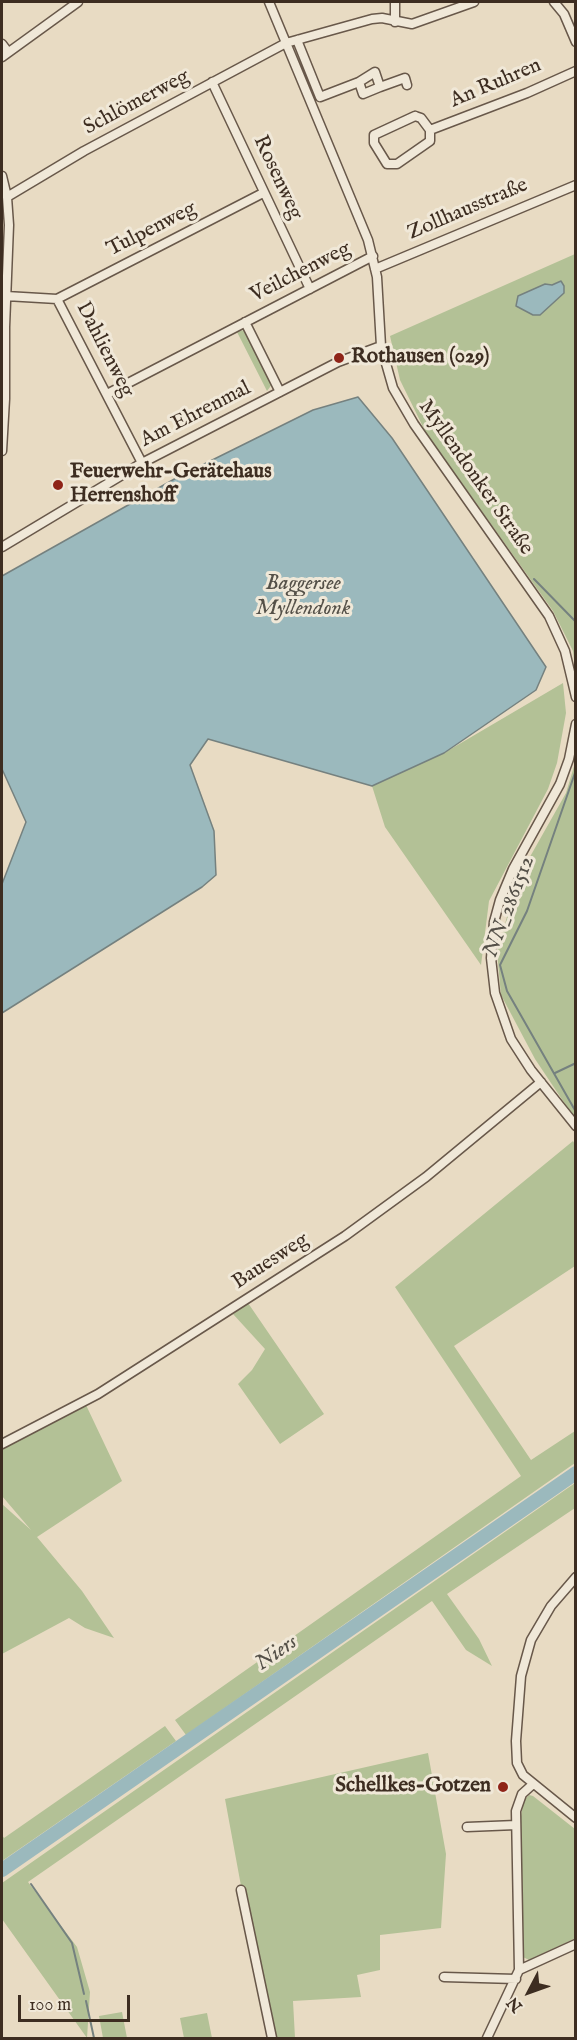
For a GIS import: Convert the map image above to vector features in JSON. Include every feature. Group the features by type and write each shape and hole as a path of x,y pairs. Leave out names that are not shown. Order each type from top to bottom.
{"street":[{"path":"2,44 4,54 78,2"},
{"name":"Myllendonker Straße","path":"269,2 373,256 381,346 388,375 405,411 555,627 569,662 576,697"},
{"path":"395,2 395,22"},
{"name":"Schlömerweg","path":"7,197 286,43 372,19 415,23 474,2"},
{"path":"554,2 564,14 576,42"},
{"path":"297,40 320,97 359,82 375,72 380,87"},
{"name":"An Ruhren","path":"430,130 527,93 576,71"},
{"path":"359,82 363,94 405,78 407,85"},
{"name":"Rosenweg","path":"212,82 310,289"},
{"name":"An Ruhren","path":"415,116 420,117 430,130 432,138 428,144 393,166 386,162 373,139 378,131 415,116"},
{"path":"2,176 7,197 9,237 3,328 6,399 2,451"},
{"name":"Zollhausstraße","path":"375,269 576,185"},
{"name":"Tulpenweg","path":"57,299 263,193"},
{"name":"Veilchenweg","path":"107,394 373,256"},
{"name":"Dahlienweg","path":"6,296 57,299 142,463"},
{"name":"Veilchenweg","path":"245,322 280,392"},
{"name":"Am Ehrenmal","path":"2,547 142,463 352,356 381,346"},
{"path":"576,724 565,772 508,878 500,900 492,936 492,972 500,1011 518,1049 576,1126"},
{"name":"Bauesweg","path":"2,1444 98,1394 345,1236 426,1177 541,1082"},
{"path":"576,1577 551,1606 531,1640 521,1676 516,1711 516,1758 519,1769 532,1785 576,1818"},
{"path":"487,2038 519,1970 516,1825 518,1801 532,1785"},
{"path":"467,1827 516,1825"},
{"path":"241,1890 272,2038"},
{"path":"519,1970 576,1944"},
{"path":"444,1977 516,1979"}],"green space":[{"path":"575,254 575,667 573,651 553,611 426,433 400,380 390,336"},
{"path":"244,330 273,383 267,391 237,332"},
{"path":"563,683 566,713 557,763 548,789 489,901 481,965 385,827 372,786 444,753"},
{"path":"575,763 575,1119 535,1059 501,995 497,952 518,878 566,793"},
{"path":"573,1141 576,1146 575,1266 454,1346 531,1460 575,1431 575,1463 186,1735 175,1720 521,1476 395,1287"},
{"path":"248,1303 324,1414 280,1444 238,1384 252,1370 265,1349 233,1314"},
{"path":"86,1405 122,1481 37,1537 82,1591 114,1638 85,1628 69,1618 2,1654 2,1504 31,1530 2,1496 2,1448"},
{"path":"575,1483 575,1508 447,1594 479,1639 492,1666 466,1650 432,1601 28,1882 77,1947 90,1992 87,2038 2,1919 2,1883"},
{"path":"165,1726 176,1741 2,1861 2,1835 4,1838"},
{"path":"428,1753 446,1854 441,1928 380,1935 380,1970 357,1975 361,1997 293,2001 295,2038 269,2038 225,1799"},
{"path":"529,1795 575,1829 576,1938 529,1960 523,1957 522,1949 521,1816 524,1800"},
{"path":"122,2012 127,2038 103,2038 99,2016"},
{"path":"207,2013 212,2038 184,2038 180,2018"}],"water":[{"path":"561,281 564,293 540,315 533,315 516,306 518,296 545,284 552,285"},
{"name":"Baggersee Myllendonk","path":"358,397 392,438 546,667 536,690 444,753 372,786 208,739 190,765 214,831 216,875 202,887 2,1013 2,884 26,822 2,769 2,576 178,477 313,410"}],"waterway":[{"name":"NN_2861512","path":"534,579 576,622"},
{"name":"NN_2861512","path":"576,770 527,911 500,965 507,991 576,1112"},
{"path":"555,1073 576,1063"},
{"name":"Niers","path":"2,1870 576,1473"},
{"path":"31,1884 72,1943 84,1994"},
{"path":"86,2001 94,2038"}],"place":[{"name":"Rothausen (029)","path":"339,358"},
{"name":"Feuerwehr-Gerätehaus Herrenshoff","path":"58,485"},
{"name":"Schellkes-Gotzen","path":"503,1787"}]}
